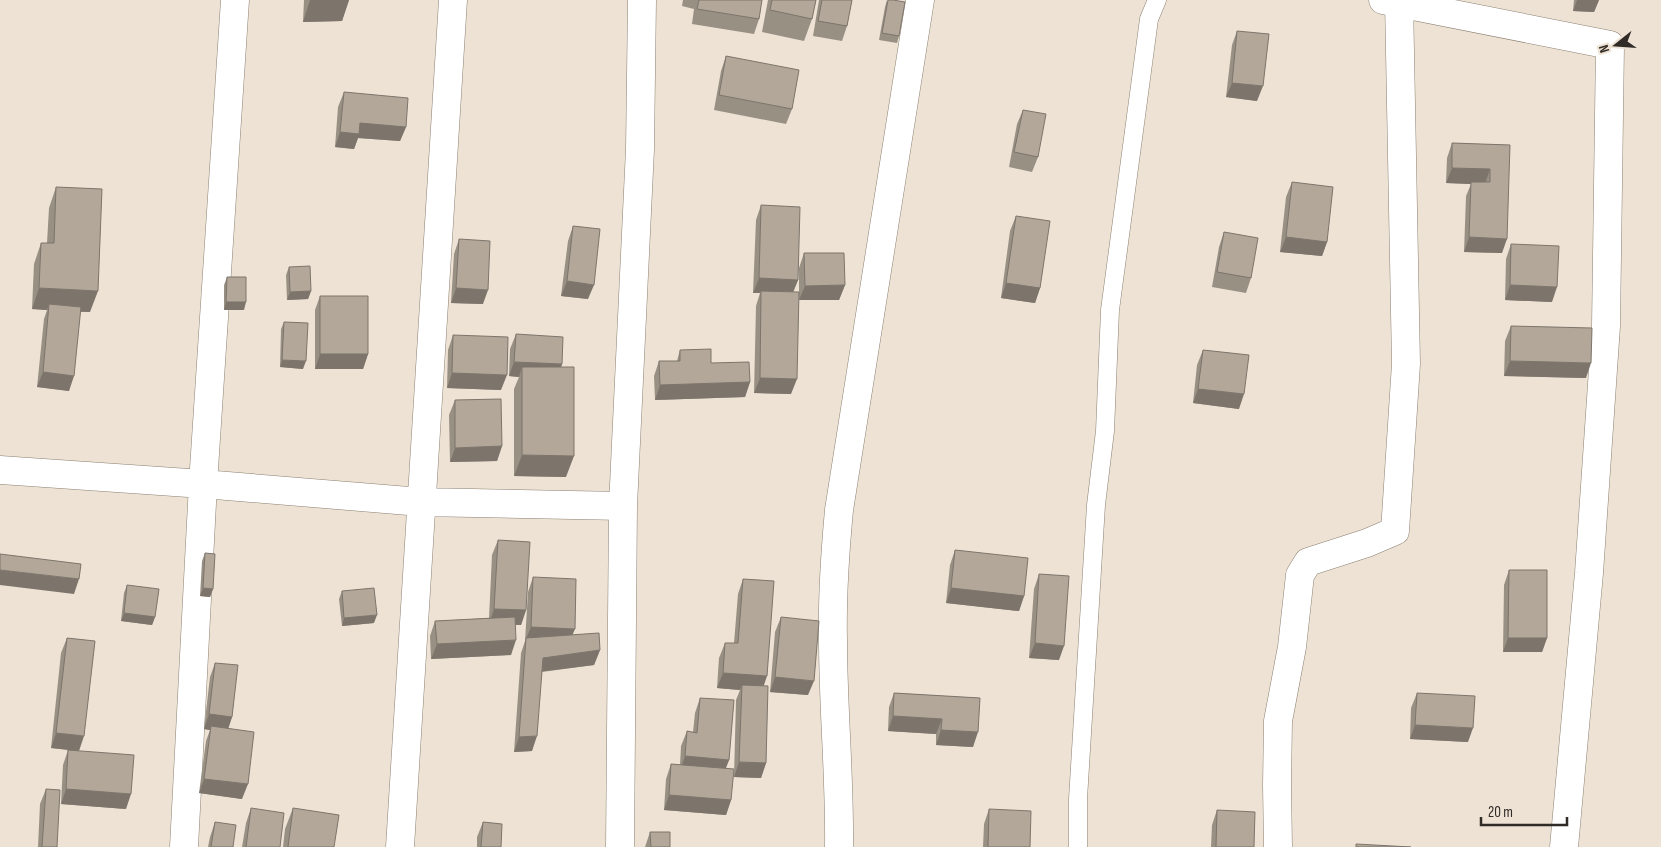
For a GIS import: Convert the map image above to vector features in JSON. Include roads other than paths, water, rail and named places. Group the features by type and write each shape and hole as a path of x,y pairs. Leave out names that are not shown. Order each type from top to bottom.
{"street":[{"path":"184,847 203,484 235,0"},
{"path":"400,847 453,0"},
{"path":"620,847 623,506 640,149 642,0"},
{"path":"839,847 833,641 834,568 838,510 920,0"},
{"path":"1278,847 1278,722 1292,647 1300,576 1308,562 1368,543 1395,531 1406,364 1394,1 1610,45 1606,326 1589,574 1564,847"},
{"path":"0,470 421,502 623,506"}],"lane":[{"path":"1078,847 1078,799 1094,534 1104,431 1110,310 1149,19 1157,0"}]}
